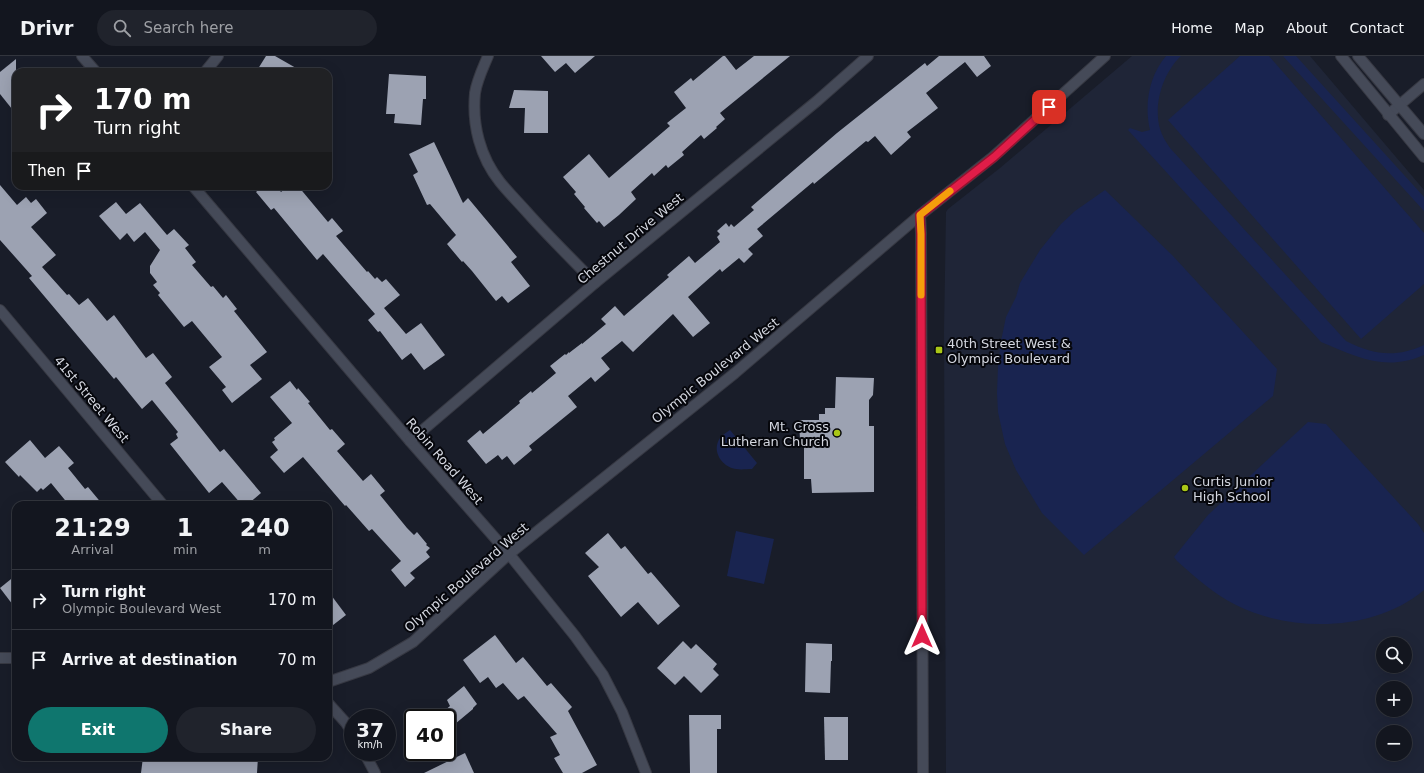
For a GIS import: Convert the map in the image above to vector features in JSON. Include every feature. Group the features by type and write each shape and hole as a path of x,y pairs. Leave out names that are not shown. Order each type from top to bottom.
{"street":[{"path":"82,56 92,68"},
{"path":"208,68 218,56"},
{"path":"488,56 479,77 475,93 477,134 482,152 500,182 542,229 595,283"},
{"name":"Chestnut Drive West","path":"410,441 595,283 817,101 868,56"},
{"name":"Olympic Boulevard West","path":"332,681 369,668 413,642 509,554 735,373 920,215 994,157 1105,56"},
{"path":"1341,56 1424,157"},
{"path":"1358,56 1424,134"},
{"path":"1388,115 1424,84"},
{"name":"Robin Road West","path":"195,190 410,441 509,554 575,636 603,675 622,712 646,773"},
{"path":"920,215 923,773"},
{"name":"41st Street West","path":"0,310 160,501"},
{"path":"0,658 12,658"},
{"path":"332,707 344,721"},
{"path":"369,761 375,773"}],"shaded area":[{"name":"Curtis Junior High School","path":"1132,56 1310,56 1424,190 1424,773 946,773 944,332 946,212 1000,168"},
{"path":"1166,56 1181,56 1169,71 1159,99 1158,119 1160,129 1170,148 1346,341 1375,352 1385,353 1404,352 1424,345 1424,355 1410,360 1384,362 1359,357 1321,342 1128,130 1130,128 1142,132 1150,130 1148,120 1149,91 1155,72"},
{"path":"1240,56 1269,56 1424,233 1424,284 1361,339 1168,120"},
{"path":"1283,56 1296,56 1424,197 1424,211"},
{"path":"1105,190 1173,256 1277,369 1273,396 1084,555 1042,513 1016,470 1005,444 998,412 998,367 1006,317 1016,297 1020,283 1040,250 1061,224 1075,211"},
{"path":"1308,422 1326,424 1418,524 1424,533 1424,590 1404,604 1381,614 1357,621 1332,624 1307,624 1282,620 1258,614 1228,601 1198,579 1174,557 1208,515"},
{"path":"730,430 757,463 752,469 731,468 719,458 717,453 718,443 721,437"},
{"path":"736,531 774,539 764,584 727,576"}],"building":[{"path":"266,56 275,56 296,68 258,68"},
{"path":"541,56 595,56 575,73 566,63 555,72"},
{"path":"723,56 725,56 736,70 754,56 790,56 720,113 725,119 716,127 717,128 704,139 701,135 682,152 684,155 668,168 666,165 654,176 652,173 631,192 636,199 619,215 604,227 599,221 597,223 574,194 576,192 563,177 589,154 609,178 670,126 667,123 686,108 674,92 691,78 693,81"},
{"path":"939,56 984,56 991,66 977,77 965,62 926,93 938,108 907,132 911,137 891,155 875,136 868,142 866,141 814,184 813,182 757,229 763,236 748,249 753,254 744,263 739,258 722,272 720,269 688,297 710,323 693,337 673,314 633,352 622,341 601,358 610,369 595,382 591,377 568,396 577,407 529,446 532,450 514,465 507,456 502,460 498,455 486,464 467,441 480,430 483,434 520,403 519,401 531,391 532,393 556,373 550,366 565,354 566,355 582,344 606,324 601,319 615,306 624,316 669,277 667,275 689,256 695,263 720,242 717,237 720,234 717,231 726,223 729,227 731,224 734,227 754,210 751,207 837,133 925,63 927,66"},
{"path":"16,59 16,68 12,68 12,109 0,94 0,72"},
{"path":"389,74 426,76 426,99 423,99 421,125 394,123 395,114 386,114"},
{"path":"514,90 548,91 548,133 524,133 525,108 509,108"},
{"path":"434,142 463,203 468,198 517,257 511,262 530,286 508,303 502,296 496,301 472,271 463,261 462,262 447,244 456,235 430,204 427,205 413,175 418,172 409,154"},
{"path":"0,185 17,205 26,197 31,203 36,199 47,213 31,227 56,255 42,267 67,295 69,294 79,305 88,298 107,321 114,315 146,358 153,353 172,377 165,383 220,452 224,449 261,493 252,501 239,501 222,482 209,493 170,444 178,438 176,434 178,432 152,400 142,409 116,377 114,379 29,278 32,276 0,240"},
{"path":"258,190 279,190 281,192 283,190 301,190 328,222 332,218 343,231 336,236 367,272 368,271 375,279 377,277 382,282 386,279 400,295 384,308 406,334 421,323 445,355 424,370 411,353 402,360 380,331 378,332 368,320 375,314 323,254 317,260 274,208 271,210 256,192"},
{"path":"116,202 126,214 140,203 167,235 174,229 189,245 185,248 196,262 192,265 211,287 213,286 223,298 226,295 237,309 234,311 267,352 250,365 262,379 232,403 222,390 226,387 209,367 222,357 192,321 184,327 158,295 160,293 153,285 157,282 150,273 150,266 160,250 145,232 134,242 127,233 120,240 99,216"},
{"name":"Mt. Cross Lutheran Church","path":"836,377 874,378 873,395 869,400 869,426 874,426 874,492 812,493 811,479 804,479 804,440 800,440 799,420 819,420 819,414 825,414 825,408 835,408"},
{"path":"290,381 310,402 308,403 330,430 332,429 345,444 337,451 363,481 371,474 385,491 380,495 407,528 414,535 417,532 427,544 426,545 430,548 426,552 430,557 410,573 415,578 405,587 391,570 401,561 372,529 369,531 346,505 345,506 303,457 284,473 270,457 278,450 272,442 275,440 274,438 292,423 270,397"},
{"path":"30,440 45,458 59,446 74,463 68,468 85,489 88,487 100,501 66,501 51,483 43,490 41,488 37,492 20,475 19,477 5,462"},
{"path":"608,533 621,549 625,546 648,574 651,572 680,606 658,625 638,602 621,617 588,576 599,567 585,553"},
{"path":"12,578 12,604 0,588"},
{"path":"332,596 346,615 332,626"},
{"path":"495,635 516,663 523,657 547,686 551,683 572,707 568,711 597,765 582,773 563,773 554,758 560,755 550,737 557,734 524,696 518,700 503,683 496,688 488,677 480,683 463,660"},
{"path":"683,641 691,649 696,644 717,664 713,669 719,675 701,693 684,676 675,685 657,668"},
{"path":"806,643 832,644 830,693 805,692"},
{"path":"464,686 477,704 456,723 456,709 446,709 450,706 447,700"},
{"path":"689,715 721,715 721,729 717,729 717,773 690,773"},
{"path":"824,717 848,717 848,760 825,760"},
{"path":"465,753 474,773 424,773 449,761 456,761 456,757"},
{"path":"142,761 258,761 257,773 141,773"}],"slow traffic":[{"path":"921,295 920,215 950,191"}],"place":[{"name":"40th Street West & Olympic Boulevard","path":"939,350"},
{"name":"Mt. Cross Lutheran Church","path":"837,433"},
{"name":"Curtis Junior High School","path":"1185,488"}],"route":[{"path":"922,636 920,215 994,157 1049,107"}]}
